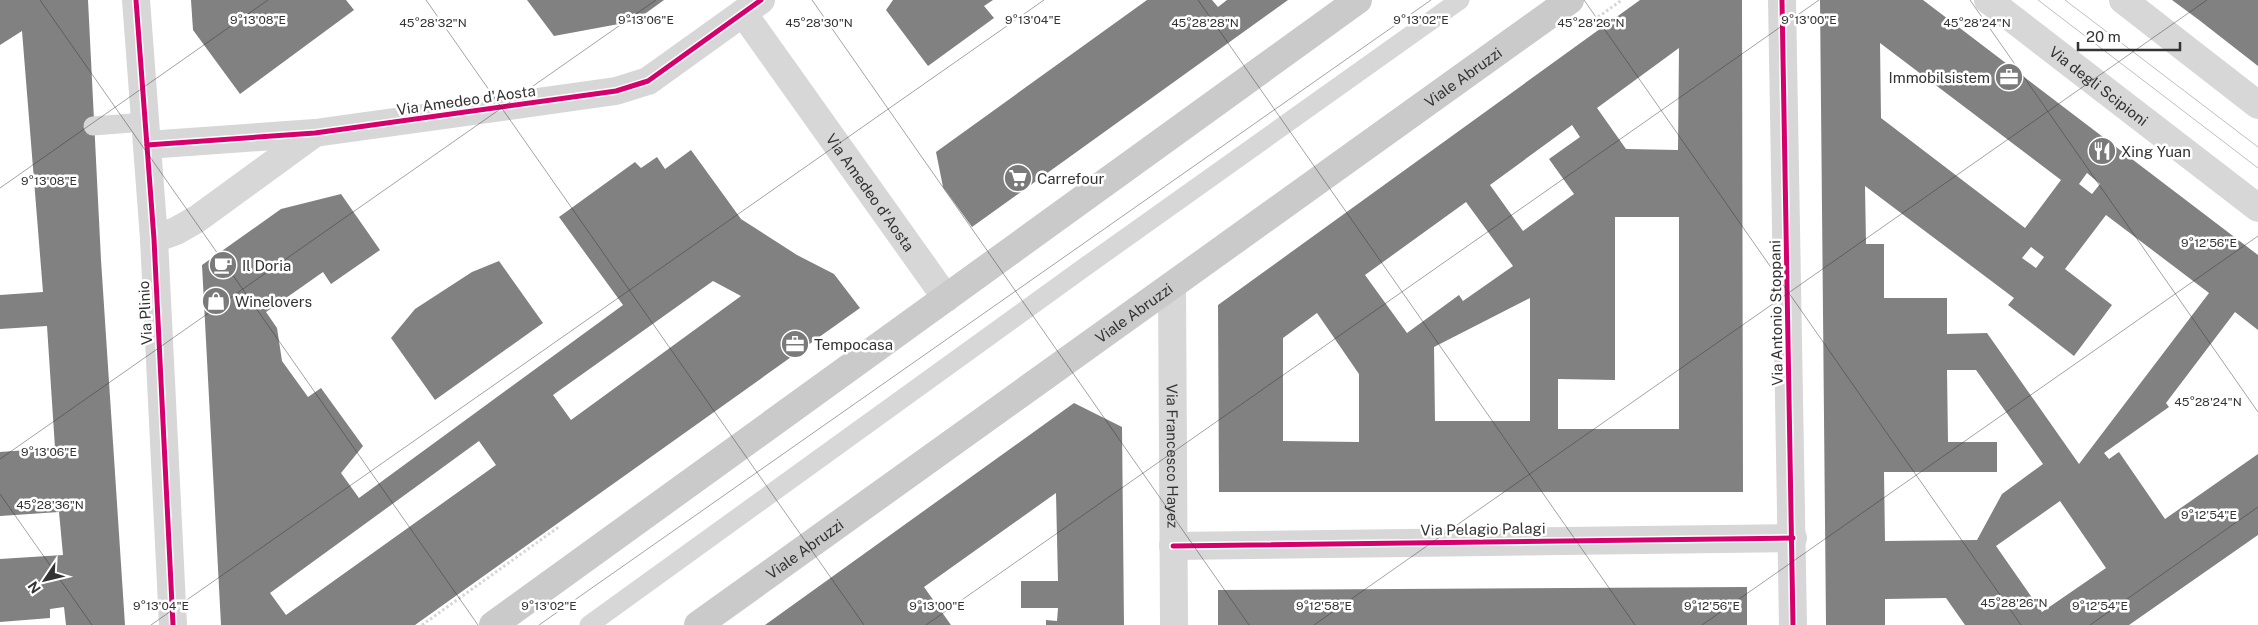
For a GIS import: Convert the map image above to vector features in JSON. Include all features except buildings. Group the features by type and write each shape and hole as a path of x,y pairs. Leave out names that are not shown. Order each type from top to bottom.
{"main road":[{"path":"493,625 1358,0"},
{"name":"Viale Abruzzi","path":"698,625 1570,0"}],"street":[{"name":"Via Plinio","path":"136,0 154,239 173,625"},
{"name":"Via Antonio Stoppani","path":"1782,0 1794,625"},
{"name":"Via degli Scipioni","path":"1988,0 2258,208"},
{"path":"2123,0 2258,105"},
{"name":"Via Amedeo d'Aosta","path":"146,134 316,133 616,92 639,86 658,75 752,7 946,298"},
{"name":"Via Amedeo d'Aosta","path":"154,239 176,231 197,218 316,133"},
{"name":"Via Francesco Hayez","path":"1172,286 1174,625"},
{"name":"Via Pelagio Palagi","path":"1173,546 1792,538"}],"lane":[{"path":"589,625 1097,258 1460,0"},
{"path":"93,126 146,134"}],"path":[{"path":"422,625 560,526"}],"tram line":[{"path":"2038,0 2258,168"},
{"path":"2065,0 2258,147"}],"cycle path":[{"path":"136,0 154,239 173,625"},
{"path":"147,145 315,133 616,91 648,81 761,0"},
{"path":"1782,0 1793,625"},
{"path":"1173,546 1793,538"}],"place":[{"name":"Immobilsistem","path":"2009,77"},
{"name":"Xing Yuan","path":"2102,151"},
{"name":"Carrefour","path":"1018,178"},
{"name":"Il Doria","path":"223,265"},
{"name":"Winelovers","path":"216,301"},
{"name":"Tempocasa","path":"795,344"}]}
